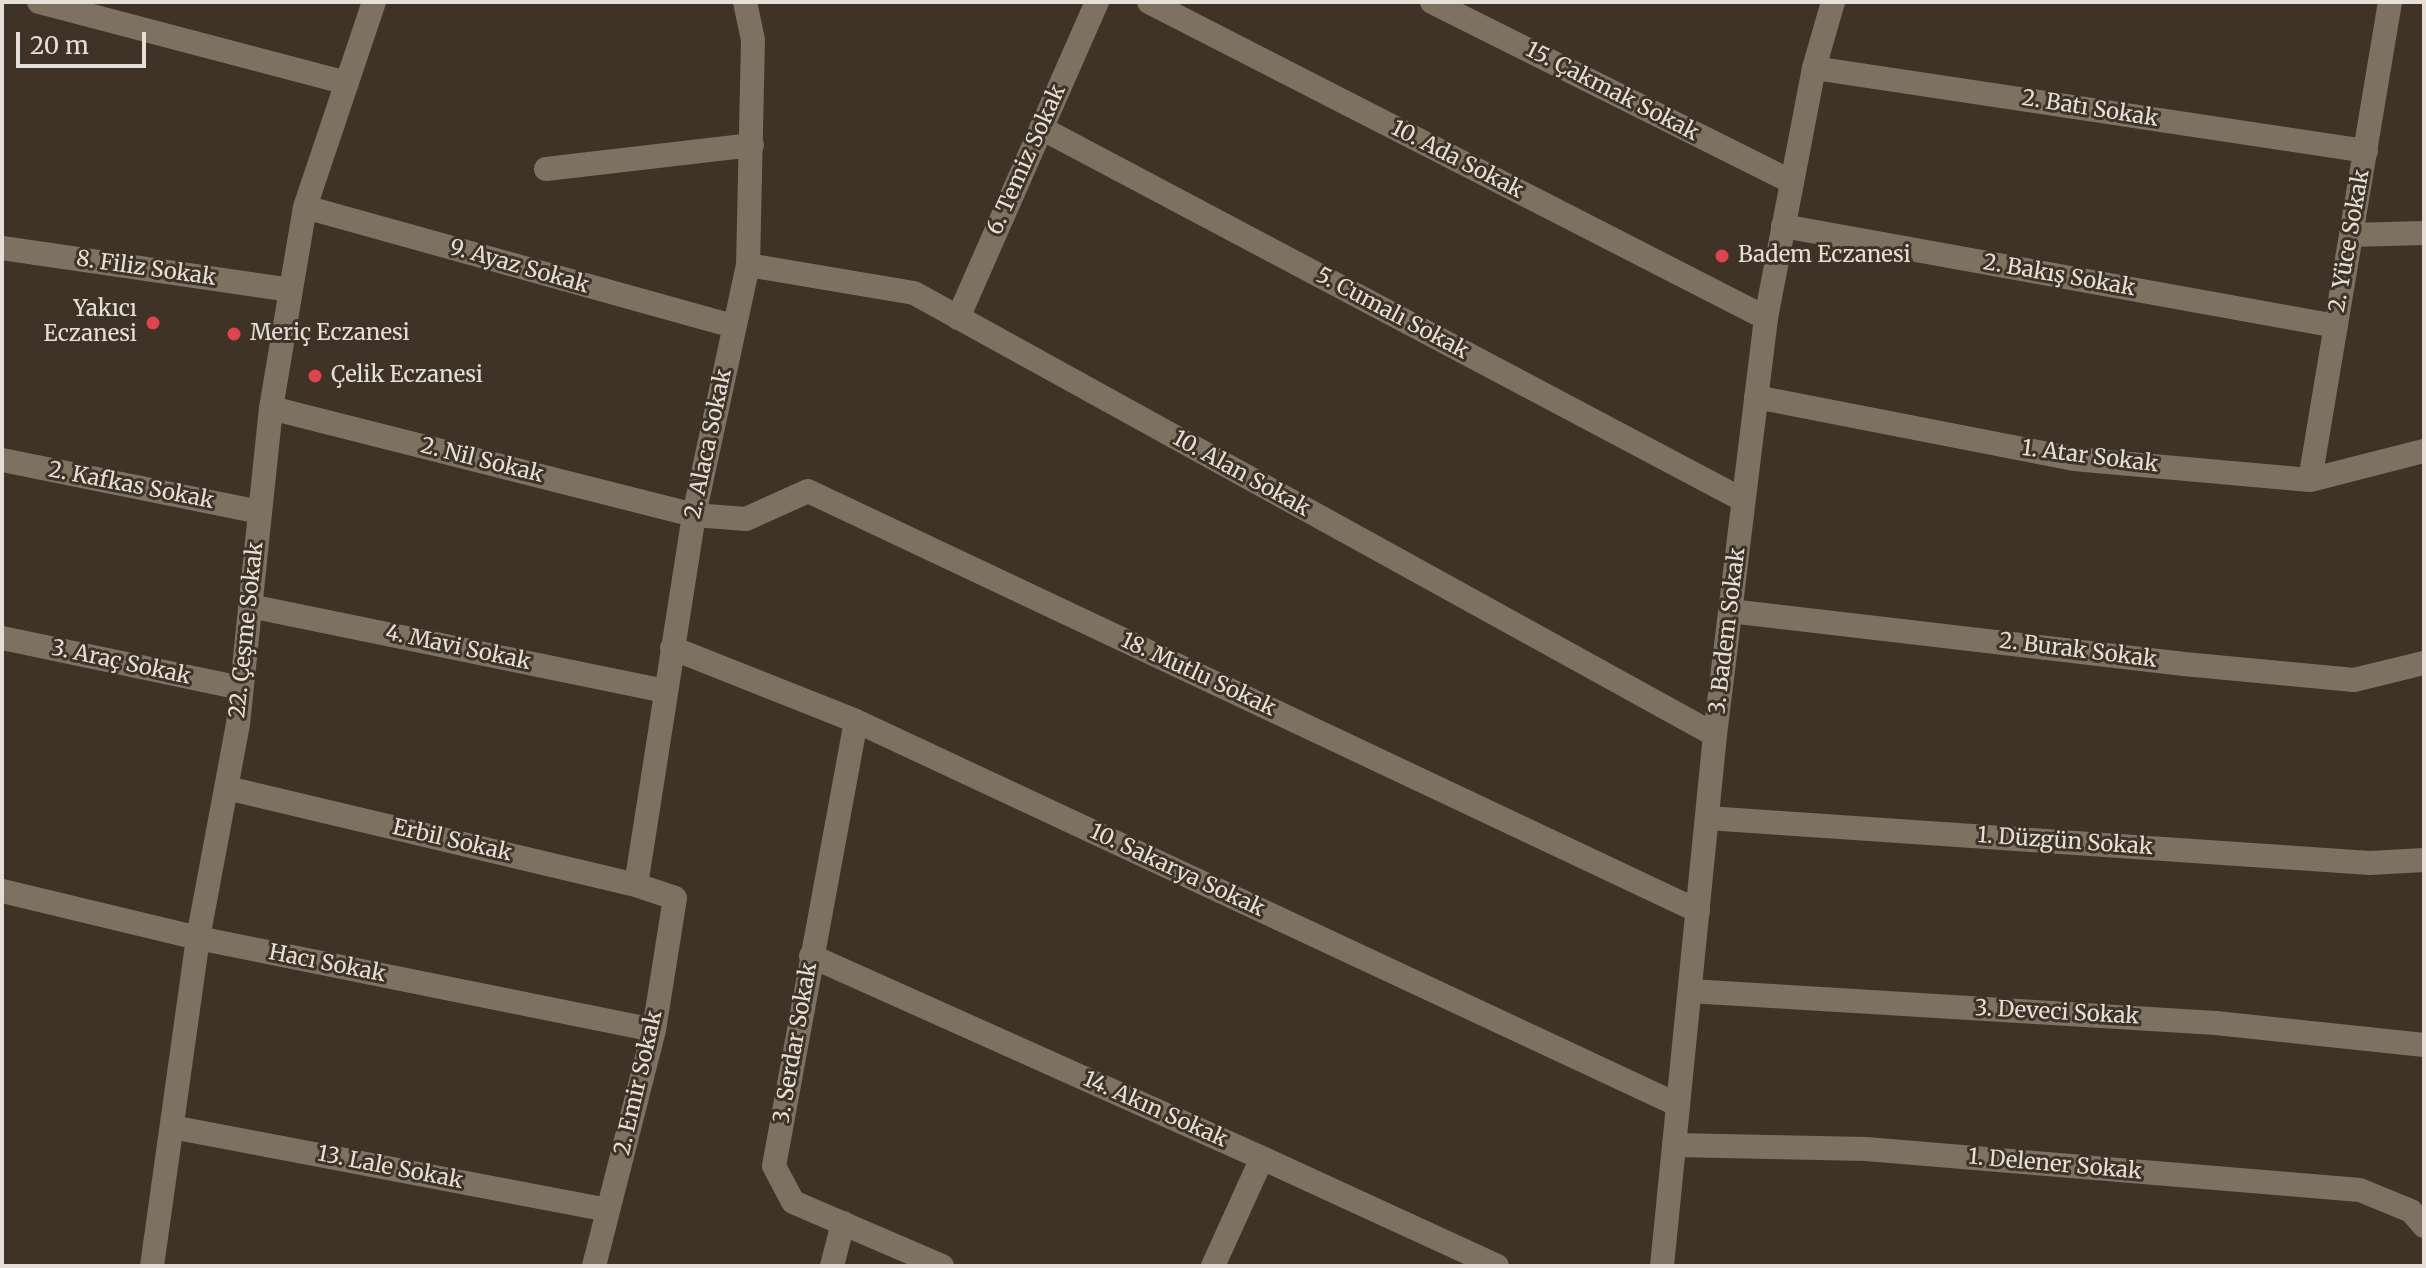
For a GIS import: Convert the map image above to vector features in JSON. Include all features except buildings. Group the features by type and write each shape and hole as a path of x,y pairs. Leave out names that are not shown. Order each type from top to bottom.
{"street":[{"path":"39,2 347,83"},
{"name":"22. Çeşme Sokak","path":"152,1266 198,938 238,724 271,408 305,207 374,2"},
{"name":"2. Alaca Sokak","path":"636,885 694,515 748,265 753,40 745,2"},
{"name":"6. Temiz Sokak","path":"958,318 1097,2"},
{"name":"10. Ada Sokak","path":"1149,2 1766,318"},
{"name":"15. Çakmak Sokak","path":"1432,2 1792,182"},
{"name":"3. Badem Sokak","path":"1662,1266 1715,735 1766,318 1814,68 1833,2"},
{"name":"2. Yüce Sokak","path":"2310,480 2390,2"},
{"name":"2. Batı Sokak","path":"1814,68 2366,151"},
{"name":"5. Cumalı Sokak","path":"1041,128 1743,500"},
{"path":"546,169 752,145"},
{"name":"9. Ayaz Sokak","path":"305,207 733,326"},
{"name":"2. Bakış Sokak","path":"1783,226 2336,326"},
{"path":"2351,235 2424,233"},
{"name":"8. Filiz Sokak","path":"2,248 291,290"},
{"name":"10. Alan Sokak","path":"748,265 914,293 1715,735"},
{"name":"1. Atar Sokak","path":"1756,397 2074,459 2310,480 2424,451"},
{"name":"2. Nil Sokak","path":"271,408 694,515"},
{"name":"2. Kafkas Sokak","path":"2,460 260,512"},
{"name":"18. Mutlu Sokak","path":"694,515 746,519 808,491 1698,911"},
{"name":"4. Mavi Sokak","path":"250,606 665,691"},
{"name":"2. Burak Sokak","path":"1730,611 2184,664 2354,680 2424,663"},
{"name":"3. Araç Sokak","path":"2,638 241,688"},
{"name":"10. Sakarya Sokak","path":"672,648 856,721 1678,1105"},
{"name":"3. Serdar Sokak","path":"856,721 774,1166 793,1202 942,1266"},
{"name":"Erbil Sokak","path":"227,788 636,885 675,898"},
{"name":"1. Düzgün Sokak","path":"1707,818 2370,863 2424,860"},
{"name":"Hacı Sokak","path":"2,891 198,938 654,1030"},
{"name":"2. Emir Sokak","path":"594,1266 654,1030 675,898"},
{"name":"14. Akın Sokak","path":"811,956 1497,1266"},
{"name":"3. Deveci Sokak","path":"1690,991 2216,1023 2424,1045"},
{"name":"13. Lale Sokak","path":"172,1127 608,1210"},
{"name":"1. Delener Sokak","path":"1674,1145 1866,1149 2360,1190 2411,1211 2424,1226"},
{"path":"1213,1266 1262,1158"},
{"path":"832,1266 843,1223"}],"place":[{"name":"Badem Eczanesi","path":"1722,256"},
{"name":"Yakıcı Eczanesi","path":"153,323"},
{"name":"Meriç Eczanesi","path":"234,334"},
{"name":"Çelik Eczanesi","path":"315,376"}]}
